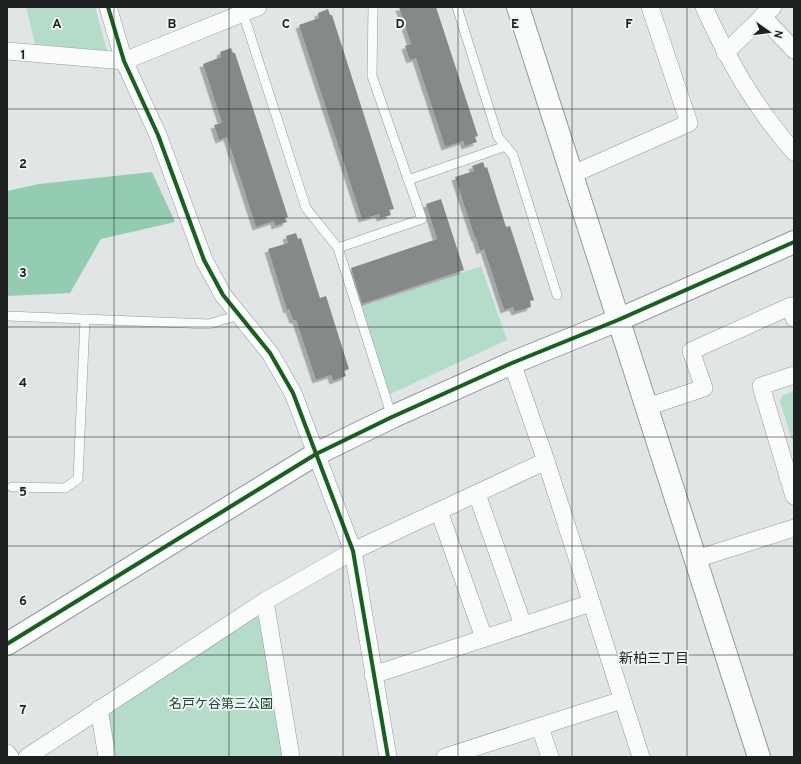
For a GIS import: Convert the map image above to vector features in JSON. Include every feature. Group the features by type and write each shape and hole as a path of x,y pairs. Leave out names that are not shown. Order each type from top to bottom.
{"street":[{"path":"108,7 124,62 158,135 204,260 223,295 270,354 293,393 353,551 388,757"},
{"path":"7,51 124,62 258,7"},
{"path":"518,7 759,757"},
{"path":"571,174 689,123 650,7"},
{"path":"704,7 725,53 770,125 794,152"},
{"path":"725,53 767,12 794,50"},
{"path":"7,644 316,454 392,417 512,364 618,320 794,242"},
{"path":"647,407 704,388 691,351 791,306 794,318"},
{"path":"512,364 546,462 640,757"},
{"path":"794,375 761,386 794,496"},
{"path":"27,757 265,601 353,551 546,462"},
{"path":"477,494 522,625"},
{"path":"440,511 484,638"},
{"path":"696,559 794,528"},
{"path":"265,601 291,757"},
{"path":"374,674 590,603"},
{"path":"453,756 622,700"},
{"path":"99,709 107,757"},
{"path":"540,727 550,757"},
{"path":"7,753 10,757"}],"lane":[{"path":"338,248 422,219 372,76 373,7"},
{"path":"457,7 498,137 513,155 557,295"},
{"path":"243,13 306,208 338,248 392,417"},
{"path":"408,180 506,146"},
{"path":"7,316 209,324 239,315"},
{"path":"12,487 65,488 78,479 85,319"}],"green space":[{"path":"26,7 95,7 107,51 35,44"},
{"path":"152,172 175,222 101,239 70,293 7,296 7,191 39,184"},
{"path":"481,266 507,340 386,396 357,309"},
{"path":"794,391 794,446 780,401 783,395"},
{"name":"名戸ケ谷第三公園","path":"255,617 262,621 283,757 114,757 108,717 111,710"}],"building":[{"path":"399,7 436,7 478,136 475,137 477,142 465,146 463,141 445,147 416,58 410,60 405,46 411,44"},
{"path":"328,9 330,15 332,15 394,209 389,210 391,215 380,218 379,214 362,219 299,25 319,18 318,13"},
{"path":"231,48 233,53 235,53 288,217 285,218 287,222 275,226 274,221 256,227 227,137 219,140 214,125 222,123 203,64 221,57 220,52"},
{"path":"483,162 485,168 487,167 506,227 510,226 534,300 530,301 531,307 515,312 513,307 504,310 484,249 480,251 475,238 455,177 474,171 472,166"},
{"path":"441,199 464,270 362,304 351,268 437,239 426,204"},
{"path":"296,233 298,239 301,238 320,298 326,296 349,369 344,371 346,376 333,381 331,375 316,380 296,320 293,320 289,309 287,310 268,249 288,243 286,236"}],"cycle path":[{"path":"108,7 124,61 158,135 204,260 223,295 270,353 293,393 353,551 388,757"},
{"path":"7,644 316,454 392,417 512,363 618,320 794,242"}],"district":[{"name":"新柏三丁目","path":"654,658"}]}
